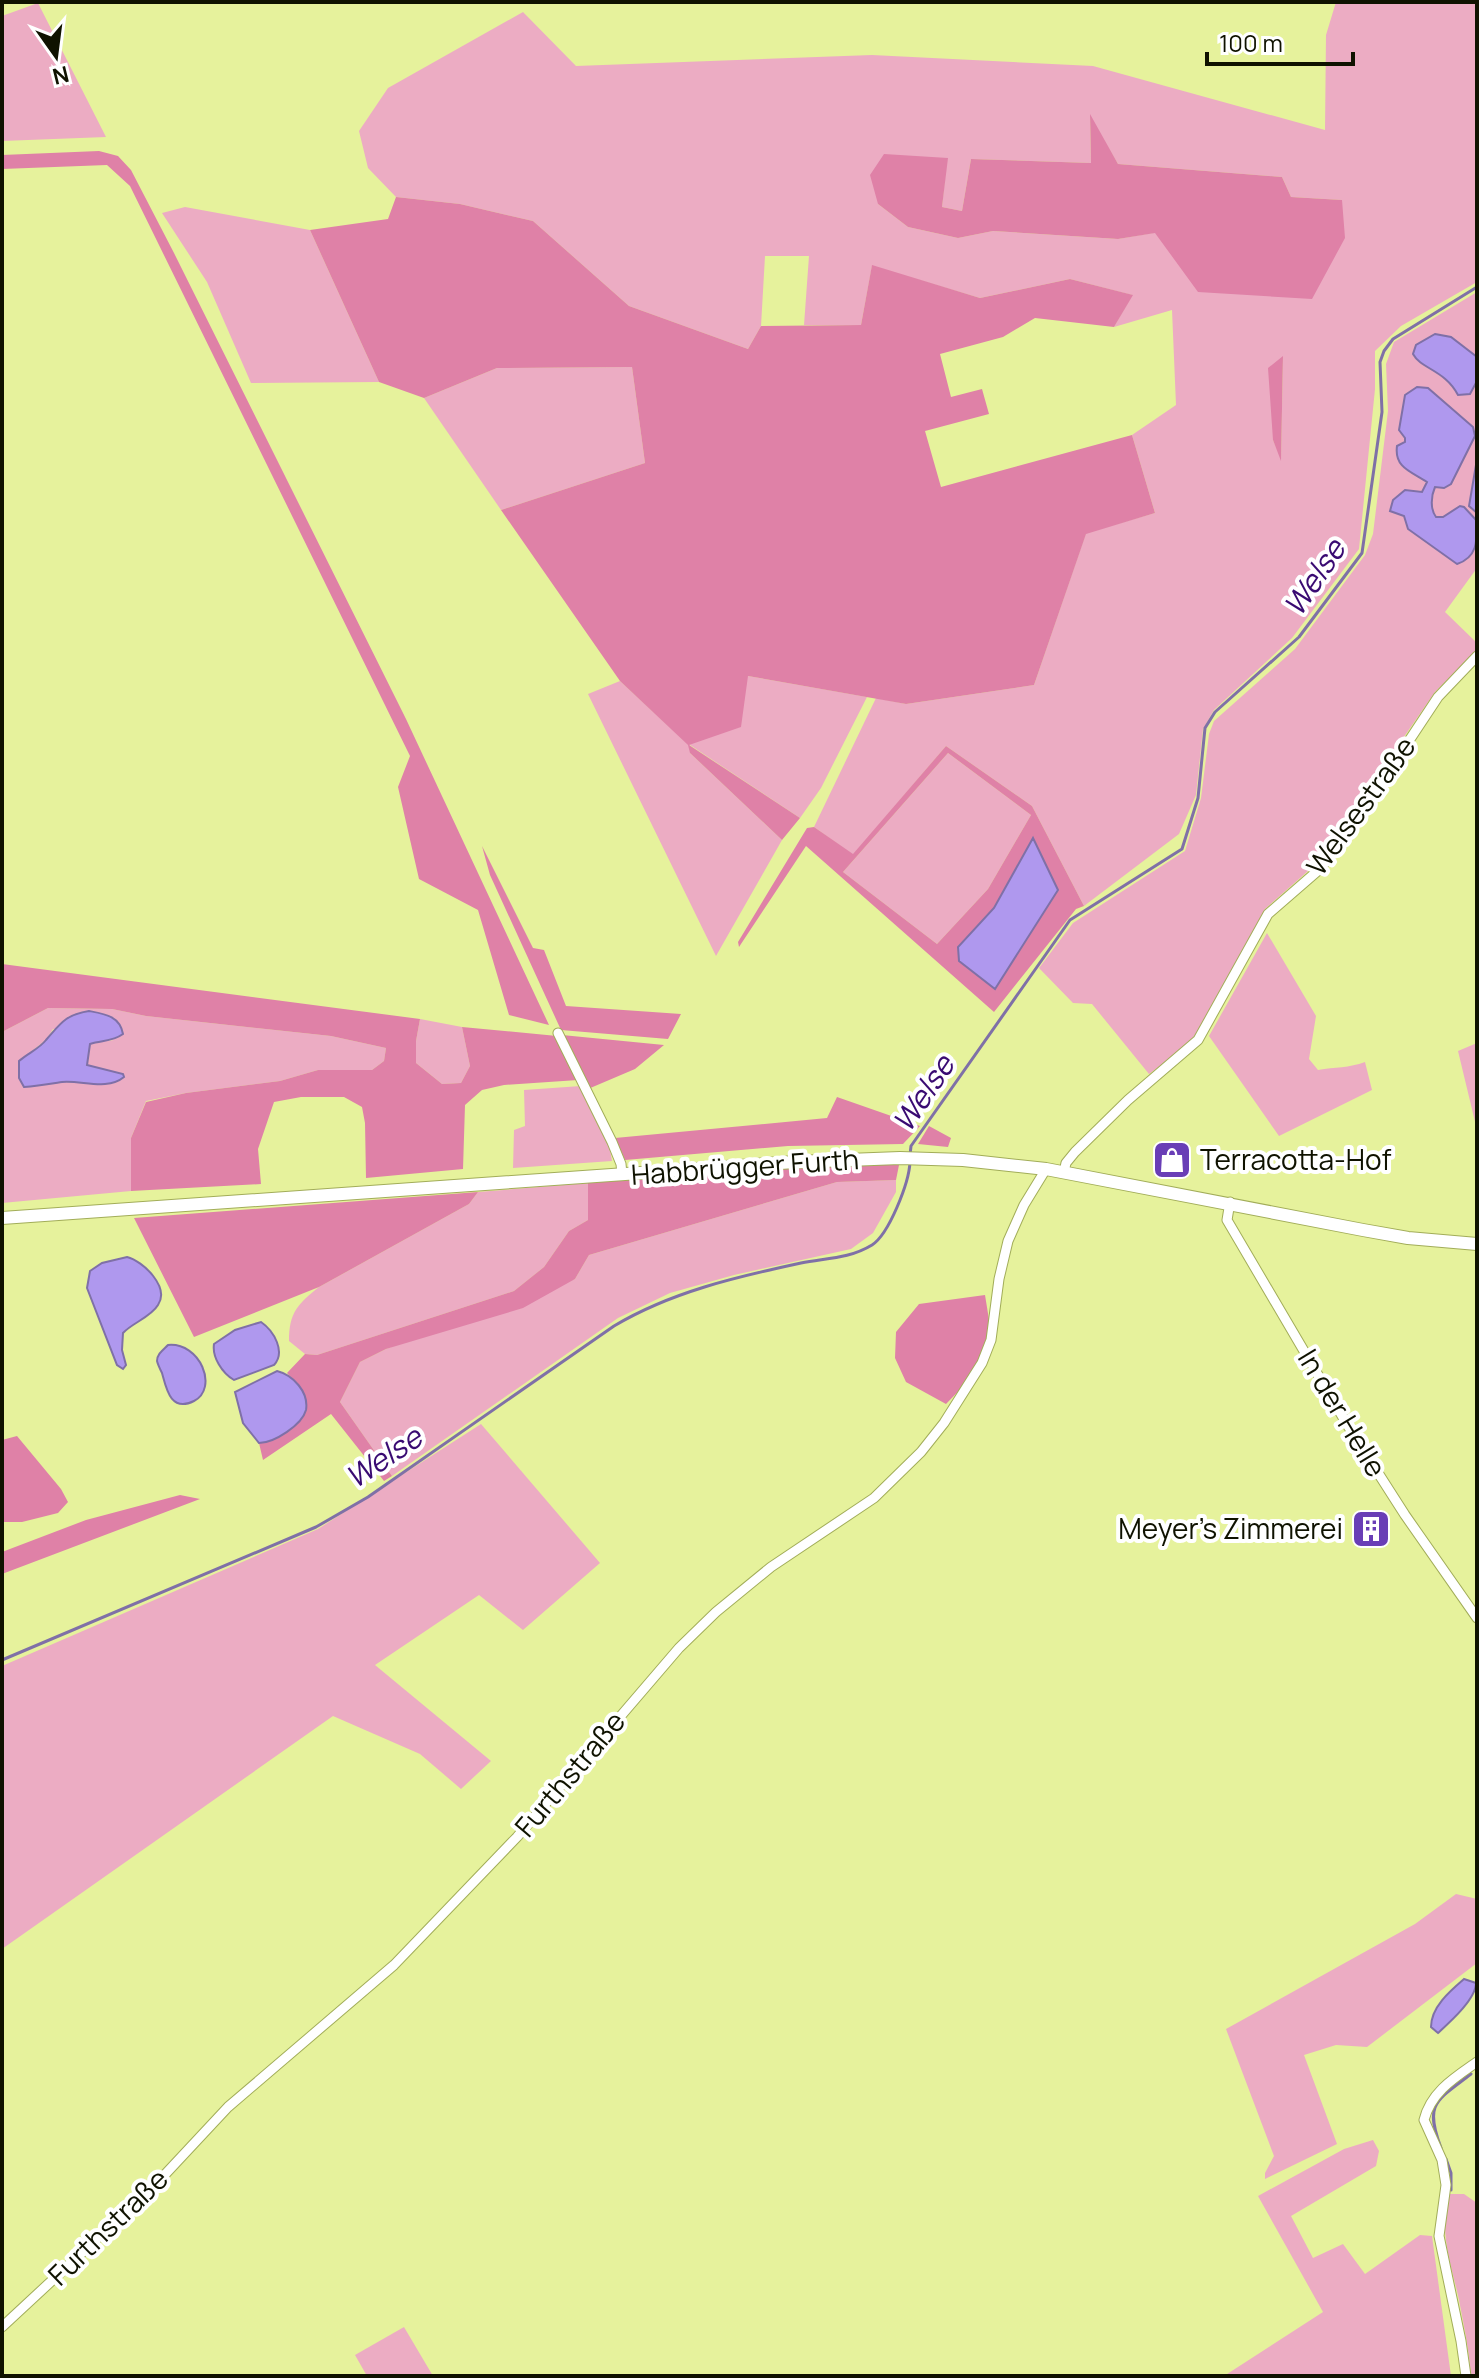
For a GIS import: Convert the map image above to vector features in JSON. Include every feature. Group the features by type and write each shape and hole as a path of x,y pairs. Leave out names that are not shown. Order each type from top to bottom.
{"street":[{"name":"Welsestraße","path":"1064,1172 1066,1163 1075,1152 1128,1100 1198,1040 1268,914 1321,868 1438,697 1477,656"},
{"path":"558,1033 612,1142 622,1174"},
{"name":"Habbrügger Furth","path":"2,1218 622,1174 900,1158 1046,1169 1408,1238 1477,1244"},
{"name":"Furthstraße","path":"2,2327 157,2183 228,2107 394,1965 517,1837 679,1648 716,1612 771,1567 874,1498 921,1452 944,1423 982,1363 991,1340 999,1279 1008,1241 1024,1205 1046,1169"},
{"name":"In der Helle","path":"1230,1202 1227,1220 1348,1426 1477,1618"},
{"path":"1466,2376 1439,2236 1446,2185 1442,2160 1424,2120 1430,2103 1443,2087 1477,2062"}],"shaded area":[{"path":"1336,2 1477,2 1477,282 1401,326 1375,351 1375,389 1359,549 1292,638 1214,710 1203,729 1196,795 1179,834 1084,906 1032,806 946,746 853,855 814,827 876,698 906,704 1034,685 1086,533 1155,513 1132,435 1176,405 1172,310 1114,327 1132,295 1070,279 980,298 872,266 861,325 804,325 809,256 765,256 761,326 748,349 629,306 533,221 460,204 396,197 368,168 359,131 388,88 523,12 576,66 872,55 1093,66 1325,130 1326,35","holes":["1090,117 1118,164 1282,177 1291,197 1342,200 1118,239 993,231 958,238 908,227 878,204 947,158 942,207 962,211 971,159 1091,163","1283,357 1281,458 1273,440"]},
{"path":"38,3 106,137 2,141 2,16"},
{"path":"1090,114 1118,164 1282,177 1291,197 1342,200 1345,238 1312,299 1198,292 1155,233 1118,239 993,231 958,238 908,227 878,204 870,175 884,154 948,158 942,207 962,211 971,159 1091,163"},
{"path":"99,151 118,156 131,170 174,253 406,719 549,1025 509,1015 478,910 419,879 398,787 410,756 130,186 107,165 2,169 2,155"},
{"path":"396,197 460,204 533,221 629,306 748,349 761,326 861,325 872,265 980,298 1070,279 1133,295 1114,327 1035,318 1003,337 940,354 951,397 982,389 989,414 925,431 941,487 1132,435 1155,513 1086,534 1034,685 906,704 748,676 741,727 689,745 800,818 782,840 620,681 501,510 645,463 632,367 497,368 424,398 379,382 310,230 388,219"},
{"path":"185,207 310,230 379,382 251,383 207,282 162,213"},
{"path":"1477,292 1477,568 1445,612 1477,643 1477,650 1435,692 1316,864 1265,909 1195,1040 1149,1074 1092,1004 1073,1003 1039,968 1073,923 1185,851 1201,798 1209,734 1214,721 1295,649 1365,555 1373,534 1388,411 1386,364 1394,342"},
{"path":"1435,334 1451,337 1477,357 1477,381 1470,394 1458,395 1447,380 1413,354 1416,345"},
{"path":"1283,356 1281,461 1273,440 1268,368"},
{"path":"632,367 645,463 501,510 424,398 497,368"},
{"path":"1417,387 1428,388 1473,427 1475,436 1451,484 1444,488 1435,487 1432,498 1436,517 1443,517 1460,506 1477,521 1473,552 1457,564 1408,529 1404,516 1390,511 1393,500 1405,490 1422,492 1427,482 1405,468 1398,460 1397,453 1397,446 1405,442 1399,430 1405,395"},
{"path":"1477,459 1477,513 1469,506"},
{"path":"748,676 867,697 821,788 800,818 690,745 690,753 782,840 716,956 588,694 620,681 689,745"},
{"path":"946,746 1032,806 1084,906 1076,909 994,1012 806,846 739,947 738,942 807,828 814,827 853,854","holes":["948,753 1031,815 988,889 937,944 843,872","1033,839 995,989 958,947 994,908"]},
{"path":"948,753 1031,815 988,889 937,944 843,872"},
{"path":"1033,838 1058,890 995,989 959,961 958,947 994,908"},
{"path":"482,846 533,948 544,950 566,1006 681,1014 668,1039 561,1030 490,875"},
{"path":"1267,933 1316,1016 1309,1059 1318,1070 1365,1062 1372,1090 1279,1136 1209,1036"},
{"path":"2,964 420,1019 416,1063 442,1084 461,1083 470,1066 462,1027 557,1036 578,1080 504,1085 482,1090 465,1105 463,1169 366,1178 362,1107 344,1097 301,1097 274,1102 258,1149 261,1184 131,1191 131,1138 146,1102 186,1093 280,1081 318,1070 372,1070 384,1061 386,1048 331,1036 146,1016 112,1009 48,1008 2,1032"},
{"path":"48,1008 112,1009 146,1016 331,1036 386,1048 384,1061 372,1070 318,1070 280,1081 146,1101 131,1138 131,1191 2,1203 2,1032","holes":["53,1029 114,1041 100,1040 90,1044 87,1065 123,1074 107,1084 65,1082 27,1055 47,1039"]},
{"path":"89,1011 115,1020 123,1034 90,1044 87,1065 123,1074 124,1077 102,1084 62,1082 24,1087 19,1078 19,1061 40,1046 64,1021"},
{"path":"420,1019 462,1027 470,1066 461,1083 442,1084 416,1063"},
{"path":"562,1035 664,1045 635,1069 588,1089"},
{"path":"1477,1043 1477,1130 1458,1051"},
{"path":"581,1086 609,1144 612,1161 513,1168 514,1130 525,1126 524,1090"},
{"path":"837,1097 920,1126 903,1144 788,1146 625,1160 615,1138 827,1118"},
{"path":"929,1126 951,1138 948,1147 918,1144"},
{"path":"838,1164 899,1165 896,1180 837,1182 589,1255 575,1279 523,1308 386,1349 360,1362 340,1402 392,1476 384,1481 331,1414 263,1460 259,1443 281,1435 296,1422 305,1408 304,1396 287,1373 305,1354 317,1355 514,1291 544,1267 569,1231 588,1220 588,1183"},
{"path":"896,1180 896,1192 873,1233 851,1249 670,1293 618,1318 392,1476 340,1402 360,1362 386,1349 575,1279 589,1255 837,1182"},
{"path":"588,1183 588,1220 569,1231 544,1267 514,1291 317,1355 305,1354 289,1341 296,1310 319,1287 469,1204 478,1192"},
{"path":"478,1192 469,1204 319,1287 194,1337 134,1218"},
{"path":"127,1257 153,1276 161,1298 151,1313 123,1333 122,1350 126,1365 123,1369 117,1365 87,1288 90,1271 102,1263"},
{"path":"985,1295 991,1332 979,1370 946,1404 906,1382 895,1358 896,1332 919,1304"},
{"path":"261,1322 277,1342 277,1360 274,1365 234,1380 219,1364 214,1344 235,1330"},
{"path":"168,1345 189,1351 202,1367 205,1386 194,1401 179,1404 170,1397 157,1361"},
{"path":"277,1371 299,1385 305,1397 306,1410 287,1432 259,1443 243,1423 235,1392"},
{"path":"481,1424 600,1563 523,1630 479,1595 375,1665 491,1761 461,1789 420,1754 333,1716 2,1949 2,1666 318,1529"},
{"path":"17,1436 61,1489 68,1502 58,1513 22,1522 2,1522 2,1440"},
{"path":"180,1495 200,1499 2,1574 2,1552 86,1520"},
{"path":"1456,1894 1477,1899 1477,1963 1367,2047 1336,2045 1304,2055 1337,2144 1265,2179 1274,2156 1226,2029 1415,1924"},
{"path":"1464,1979 1476,1983 1472,1996 1438,2033 1431,2027 1434,2013 1442,2000"},
{"path":"1373,2140 1379,2151 1376,2166 1291,2216 1313,2258 1343,2244 1365,2274 1420,2235 1432,2236 1451,2376 1224,2376 1323,2312 1258,2196 1344,2149"},
{"path":"1450,2194 1464,2194 1477,2203 1477,2376 1471,2376 1447,2247 1445,2220"},
{"path":"404,2327 433,2376 367,2376 355,2355"}],"waterway":[{"name":"Welse","path":"910,1155 911,1146 1070,920 1182,849 1198,798 1205,728 1215,712 1299,637 1362,553 1382,412 1380,362 1384,351 1393,339 1477,287"},
{"name":"Welse","path":"2,1660 316,1527 368,1497 614,1326 636,1314 728,1280 863,1250 885,1230 897,1207 910,1162"},
{"path":"1441,2148 1434,2121 1436,2104 1471,2074"},
{"path":"1446,2159 1451,2173 1451,2190"}],"place":[{"name":"Terracotta-Hof","path":"1172,1160"},
{"name":"Meyer's Zimmerei","path":"1371,1529"}]}
